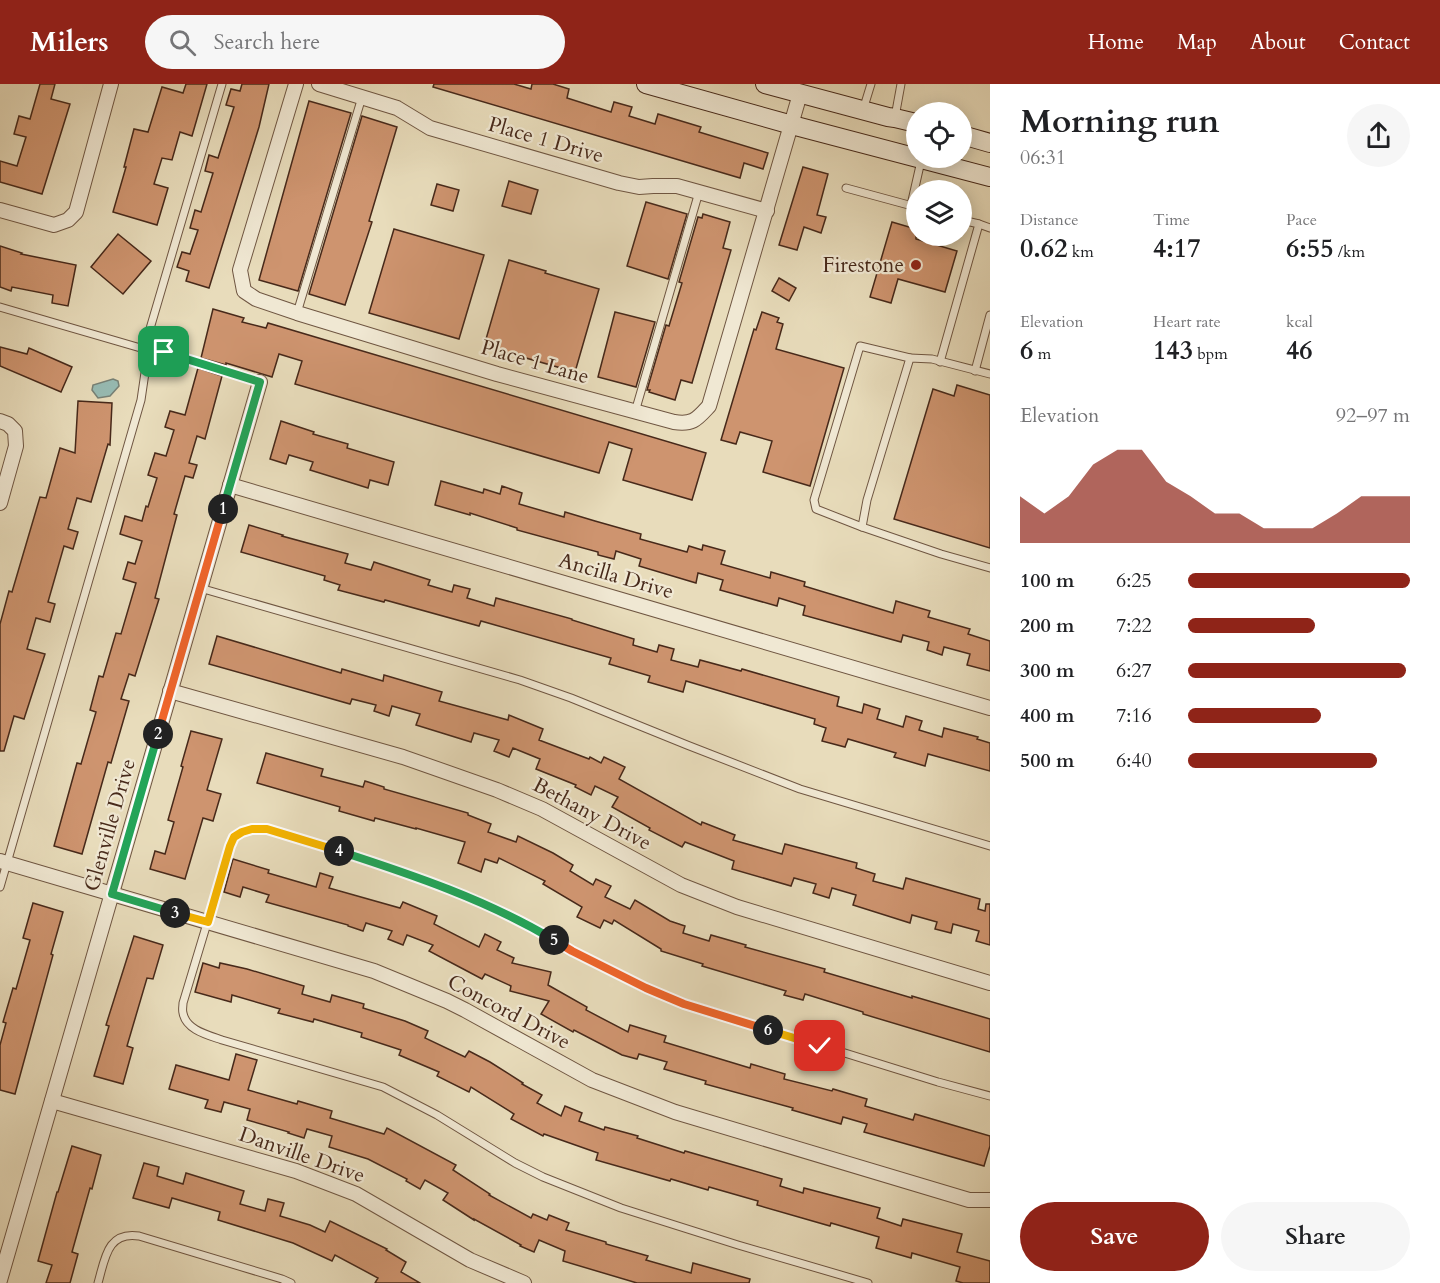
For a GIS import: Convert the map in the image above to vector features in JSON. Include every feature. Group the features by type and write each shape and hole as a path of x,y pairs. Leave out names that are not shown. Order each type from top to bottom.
{"main road":[{"path":"646,84 906,155"},
{"path":"765,84 906,121"},
{"path":"972,138 990,143"},
{"path":"956,168 990,177"}],"street":[{"path":"0,210 54,225 68,220 76,212 111,84"},
{"name":"Place 1 Lane","path":"296,84 240,270 244,291 256,299 297,313 497,374 686,424 694,422 709,406 800,94"},
{"name":"Place 1 Drive","path":"319,84 397,108 430,128 619,183 639,187 677,186 767,211"},
{"name":"Glenville Drive","path":"0,1280 260,382"},
{"path":"0,422 8,424 15,431 16,446 0,503"},
{"name":"Ancilla Drive","path":"230,485 990,708"},
{"name":"Bethany Drive","path":"170,691 403,757 497,790 542,809 681,885 737,907 990,983"},
{"name":"Concord Drive","path":"4,862 374,971 465,1010 592,1080 675,1112 969,1200 990,1200"},
{"name":"Danville Drive","path":"52,1101 296,1170 356,1194 470,1260 524,1283"}],"lane":[{"path":"0,887 4,862 141,400 147,360 144,349 222,84"},
{"path":"863,111 871,84"},
{"path":"895,118 901,84"},
{"path":"297,313 362,97"},
{"path":"846,188 906,204"},
{"path":"635,412 699,192"},
{"path":"972,222 990,228"},
{"path":"940,362 979,224"},
{"path":"0,307 144,349 164,352 260,382"},
{"path":"975,370 990,315"},
{"path":"990,374 932,359 910,358 860,346 814,500 816,509 862,527 990,568"},
{"path":"862,527 867,500 910,358"},
{"path":"199,588 520,680 800,789 990,846"},
{"path":"868,1283 621,1208 543,1177 515,1163 437,1115 383,1087 201,1033 192,1027 186,1021 183,1013 183,1003 234,837 252,829 267,829 400,871 477,900 542,932 572,951 637,984 684,1004 990,1096"},
{"path":"98,1283 110,1246 122,1235 130,1234 291,1283"}],"water":[{"path":"113,379 118,381 119,386 110,396 98,398 92,390 93,385"}],"building":[{"path":"40,84 55,84 51,99 70,104 42,194 0,182 0,161 17,166 26,137 14,134 19,116 30,119"},
{"path":"186,84 207,84 192,136 180,132 172,160 162,158 154,184 168,188 157,225 113,212 134,129 148,132 162,87 183,93"},
{"path":"242,84 269,84 259,127 209,288 186,281 189,271 177,267 182,252 190,254 198,230 190,228 195,210 201,212 213,173 205,171 209,155 218,158 234,107 226,105 231,89 240,91"},
{"path":"434,84 514,84 531,89 532,84 553,84 569,89 567,98 611,112 614,102 632,107 629,116 655,124 658,114 701,127 699,132 768,153 763,169 744,163 740,178 433,87"},
{"path":"309,101 351,113 298,291 259,280"},
{"path":"362,116 397,127 369,221 372,222 345,305 309,294"},
{"path":"803,167 828,174 817,215 826,217 821,233 804,227 797,250 779,245"},
{"path":"509,181 538,190 531,214 502,206"},
{"path":"437,184 459,190 453,211 431,205"},
{"path":"646,202 687,214 668,279 627,266"},
{"path":"703,214 730,222 723,248 731,250 692,383 681,380 675,400 647,390 666,325 669,326 682,283 679,282 698,217 702,218"},
{"name":"Firestone","path":"892,222 906,226 906,246 940,246 957,251 945,292 898,279 891,303 870,297"},
{"path":"394,229 484,255 459,339 369,313"},
{"path":"118,234 151,261 123,294 91,267"},
{"path":"0,246 21,254 76,265 68,306 52,303 53,295 12,287 11,291 0,287"},
{"path":"509,260 599,289 575,372 484,346"},
{"path":"779,278 796,288 789,301 772,291"},
{"path":"213,309 244,318 242,322 266,328 268,323 706,453 692,500 623,480 632,449 609,442 599,473 295,384 302,361 279,354 272,377 201,358"},
{"path":"615,312 655,322 636,387 598,377"},
{"path":"762,312 779,318 777,322 783,324 776,349 844,368 810,486 763,472 772,441 740,432 736,444 721,440 754,329 756,330"},
{"path":"0,347 27,354 29,348 72,367 61,392 0,366"},
{"path":"198,368 222,376 205,439 197,436 189,463 197,465 193,478 185,476 155,598 159,599 135,676 129,674 121,699 129,701 111,763 108,762 82,854 54,846 77,763 81,764 96,712 90,710 99,676 103,677 116,633 121,634 136,583 123,579 128,562 135,564 142,541 120,534 125,516 142,521 157,478 148,475 155,453 166,456 174,430 165,427 170,411 185,415"},
{"path":"957,385 990,395 990,548 894,519 933,389 954,396"},
{"path":"78,401 112,403 110,445 108,444 91,502 77,498 68,529 78,532 73,549 64,546 48,602 55,604 50,622 36,618 27,649 45,654 24,719 14,716 4,751 0,751 0,624 9,591 12,592 40,497 46,498 60,448 75,453"},
{"path":"281,421 314,432 313,434 348,444 347,448 394,462 388,485 370,480 368,488 310,470 313,462 289,455 286,464 270,459"},
{"path":"441,481 483,493 484,489 500,494 502,486 522,493 519,504 564,517 565,512 641,534 640,539 687,552 689,546 702,550 703,545 725,551 721,564 770,578 771,572 805,582 804,586 893,613 896,601 930,611 928,617 970,629 968,634 990,641 990,671 967,665 970,654 944,647 942,655 927,650 929,642 903,635 901,642 803,615 805,606 779,598 777,606 720,590 723,580 698,573 696,583 639,566 641,559 616,551 614,559 598,555 598,552 517,530 517,528 470,513 470,515 435,505"},
{"path":"249,525 348,554 345,563 371,570 374,562 430,580 428,585 452,592 454,585 470,589 467,598 494,606 496,598 634,639 633,645 657,652 659,645 674,649 671,660 698,667 700,660 741,671 742,669 839,697 837,706 862,713 864,704 880,709 877,719 903,727 906,716 922,721 919,730 942,737 944,728 978,737 977,739 990,743 990,771 928,754 925,766 894,757 896,753 848,739 845,747 822,741 826,728 814,724 815,719 686,681 683,692 648,682 650,676 609,664 611,658 481,621 479,626 385,600 384,602 338,590 340,585 324,580 325,576 241,552"},
{"path":"217,636 341,673 342,669 383,681 384,675 442,692 439,701 508,720 509,715 543,729 539,740 601,763 604,757 625,767 619,779 701,825 702,822 735,835 733,840 782,854 785,844 857,863 856,868 875,874 873,881 903,889 906,878 980,899 978,909 985,911 986,904 990,904 990,945 976,941 979,931 953,924 951,933 935,929 937,922 912,915 910,923 853,905 856,895 832,888 829,898 813,893 816,884 794,878 791,886 732,869 734,861 685,842 682,847 612,807 618,797 595,786 591,795 575,787 576,785 536,769 540,759 513,748 509,757 494,751 499,740 474,733 471,742 416,725 420,714 392,706 389,716 374,711 376,705 352,699 350,704 209,664"},
{"path":"191,731 222,739 207,790 221,794 213,821 203,818 185,879 150,869 155,851 165,854 174,822 168,820"},
{"path":"266,753 323,769 321,776 363,787 365,781 384,787 384,789 468,813 468,815 491,824 488,832 516,842 518,836 573,865 570,871 593,885 596,879 611,886 605,897 630,909 635,900 670,921 685,926 683,933 709,941 711,935 825,969 824,972 990,1019 990,1052 805,994 803,1000 784,995 786,991 661,951 614,920 612,924 604,920 600,928 577,917 582,907 543,884 545,881 499,858 497,863 485,859 481,872 458,863 465,842 375,818 374,821 339,811 340,807 257,783"},
{"path":"233,859 269,870 268,873 316,887 320,873 333,877 329,888 400,908 403,902 437,916 434,924 479,947 485,934 501,942 497,950 514,958 512,963 551,972 548,985 587,1007 586,1010 628,1032 630,1025 666,1036 664,1042 750,1068 751,1064 785,1074 784,1079 867,1099 865,1106 913,1120 915,1114 990,1136 990,1146 984,1166 864,1132 867,1124 843,1117 841,1124 792,1110 793,1108 705,1084 706,1081 664,1069 667,1062 639,1054 637,1059 622,1055 541,1014 549,1001 510,991 511,986 485,974 482,979 429,951 433,945 407,935 403,945 388,939 392,931 366,923 363,931 266,902 269,895 243,887 240,897 224,892"},
{"path":"33,903 63,912 15,1094 0,1090 0,1045 6,1023 3,1022 13,988 16,989 30,940 23,938"},
{"path":"134,936 163,945 153,979 147,978 127,1046 133,1048 123,1084 94,1076 109,1026 106,1025"},
{"path":"203,963 219,968 220,963 247,969 304,986 302,994 330,1002 332,995 364,1004 363,1008 405,1021 428,1031 425,1038 465,1057 469,1051 490,1062 542,1095 537,1103 561,1116 565,1106 582,1113 579,1121 604,1130 605,1127 638,1136 637,1138 684,1153 685,1151 782,1179 780,1186 803,1193 804,1188 880,1208 877,1218 901,1226 903,1219 962,1234 957,1252 990,1261 990,1283 956,1281 960,1267 912,1253 911,1258 876,1248 879,1237 757,1205 758,1201 709,1187 708,1190 671,1179 670,1181 596,1160 598,1153 544,1134 543,1136 511,1119 514,1114 471,1087 469,1092 437,1076 439,1072 399,1055 401,1050 361,1037 362,1033 314,1019 313,1022 278,1013 280,1009 232,995 231,1002 195,992"},
{"path":"236,1054 257,1060 248,1090 332,1111 330,1118 384,1134 387,1128 456,1165 453,1170 489,1195 531,1218 533,1214 547,1220 549,1215 569,1223 566,1230 648,1256 646,1260 691,1273 693,1263 750,1279 749,1283 637,1283 563,1261 565,1251 539,1240 534,1252 474,1220 443,1200 448,1193 425,1180 420,1189 406,1181 407,1179 368,1159 329,1147 332,1136 307,1129 304,1138 247,1120 250,1109 224,1102 221,1112 205,1108 208,1100 169,1089 176,1065 229,1080"},
{"path":"72,1146 101,1155 72,1252 78,1254 70,1283 46,1283 52,1265 38,1261"},
{"path":"144,1163 159,1167 157,1176 183,1184 186,1173 244,1191 240,1204 265,1211 268,1199 284,1203 280,1216 325,1232 330,1221 387,1249 406,1262 401,1272 420,1283 375,1283 378,1278 335,1255 332,1261 293,1243 218,1220 220,1212 172,1198 169,1208 133,1198"}],"place":[{"name":"Firestone","path":"916,265"}],"route":[{"path":"164,352 260,382 112,894 208,922 234,837 252,829 267,829 370,861 477,900 646,988 684,1004 820,1046"}]}
